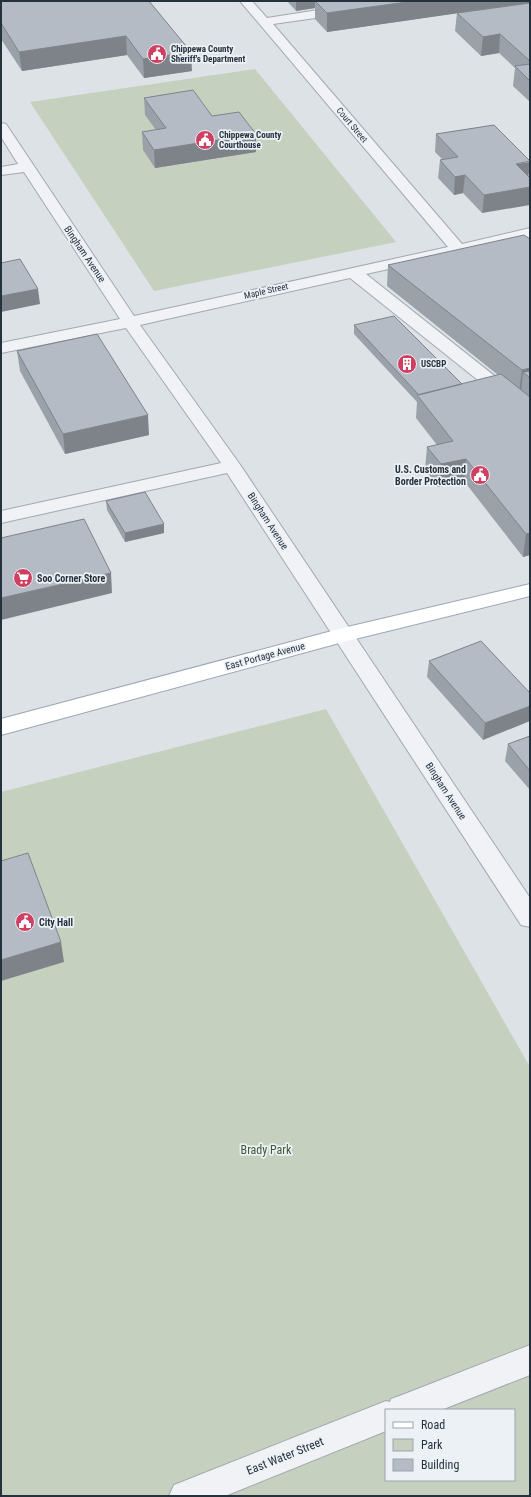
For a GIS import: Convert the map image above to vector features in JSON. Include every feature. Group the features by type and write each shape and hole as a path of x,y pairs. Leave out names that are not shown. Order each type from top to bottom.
{"main road":[{"name":"East Portage Avenue","path":"1,727 343,635 530,590"}],"street":[{"name":"Court Street","path":"246,1 458,249"},
{"path":"264,22 354,9"},
{"name":"Bingham Avenue","path":"1,127 130,322 232,466 530,918"},
{"path":"1,171 27,167"},
{"name":"Maple Street","path":"1,348 130,322 530,233"},
{"path":"353,272 530,413"},
{"path":"1,517 232,466"},
{"path":"405,1409 530,1360"},
{"name":"East Water Street","path":"185,1496 385,1416"}],"green space":[{"path":"255,69 396,242 154,291 30,102"},
{"name":"Brady Park","path":"326,709 530,1067 530,1496 1,1496 1,792"}],"building":[{"path":"1,1 149,1 191,52 143,59 126,36 19,52 1,23"},
{"path":"315,1 414,1 327,13"},
{"path":"530,3 530,61 500,34 483,37 457,13"},
{"path":"530,64 530,81 515,66"},
{"path":"193,90 212,116 239,112 256,134 154,150 142,132 166,128 144,98"},
{"path":"494,125 530,161 516,164 530,178 530,187 484,195 465,175 455,177 440,160 458,157 436,134"},
{"path":"524,235 530,239 530,368 522,370 388,265"},
{"path":"20,259 38,289 1,296 1,263"},
{"name":"USCBP","path":"394,316 462,384 419,395 354,325"},
{"path":"97,334 148,415 63,434 17,351"},
{"path":"530,371 530,378 523,372"},
{"name":"U.S. Customs and Border Protection","path":"501,374 530,397 530,533 526,534 466,459 441,464 427,447 453,441 417,395"},
{"path":"145,492 164,524 125,533 106,501"},
{"path":"84,519 111,573 1,598 1,538"},
{"path":"481,641 530,693 530,706 485,723 429,661"},
{"path":"530,736 530,771 508,744"},
{"name":"City Hall","path":"28,853 61,942 1,960 1,861"}],"place":[{"name":"Chippewa County Sheriff's Department","path":"157,54"},
{"name":"Chippewa County Courthouse","path":"205,140"},
{"name":"USCBP","path":"407,364"},
{"name":"U.S. Customs and Border Protection","path":"480,475"},
{"name":"Soo Corner Store","path":"23,578"},
{"name":"City Hall","path":"25,922"}]}
